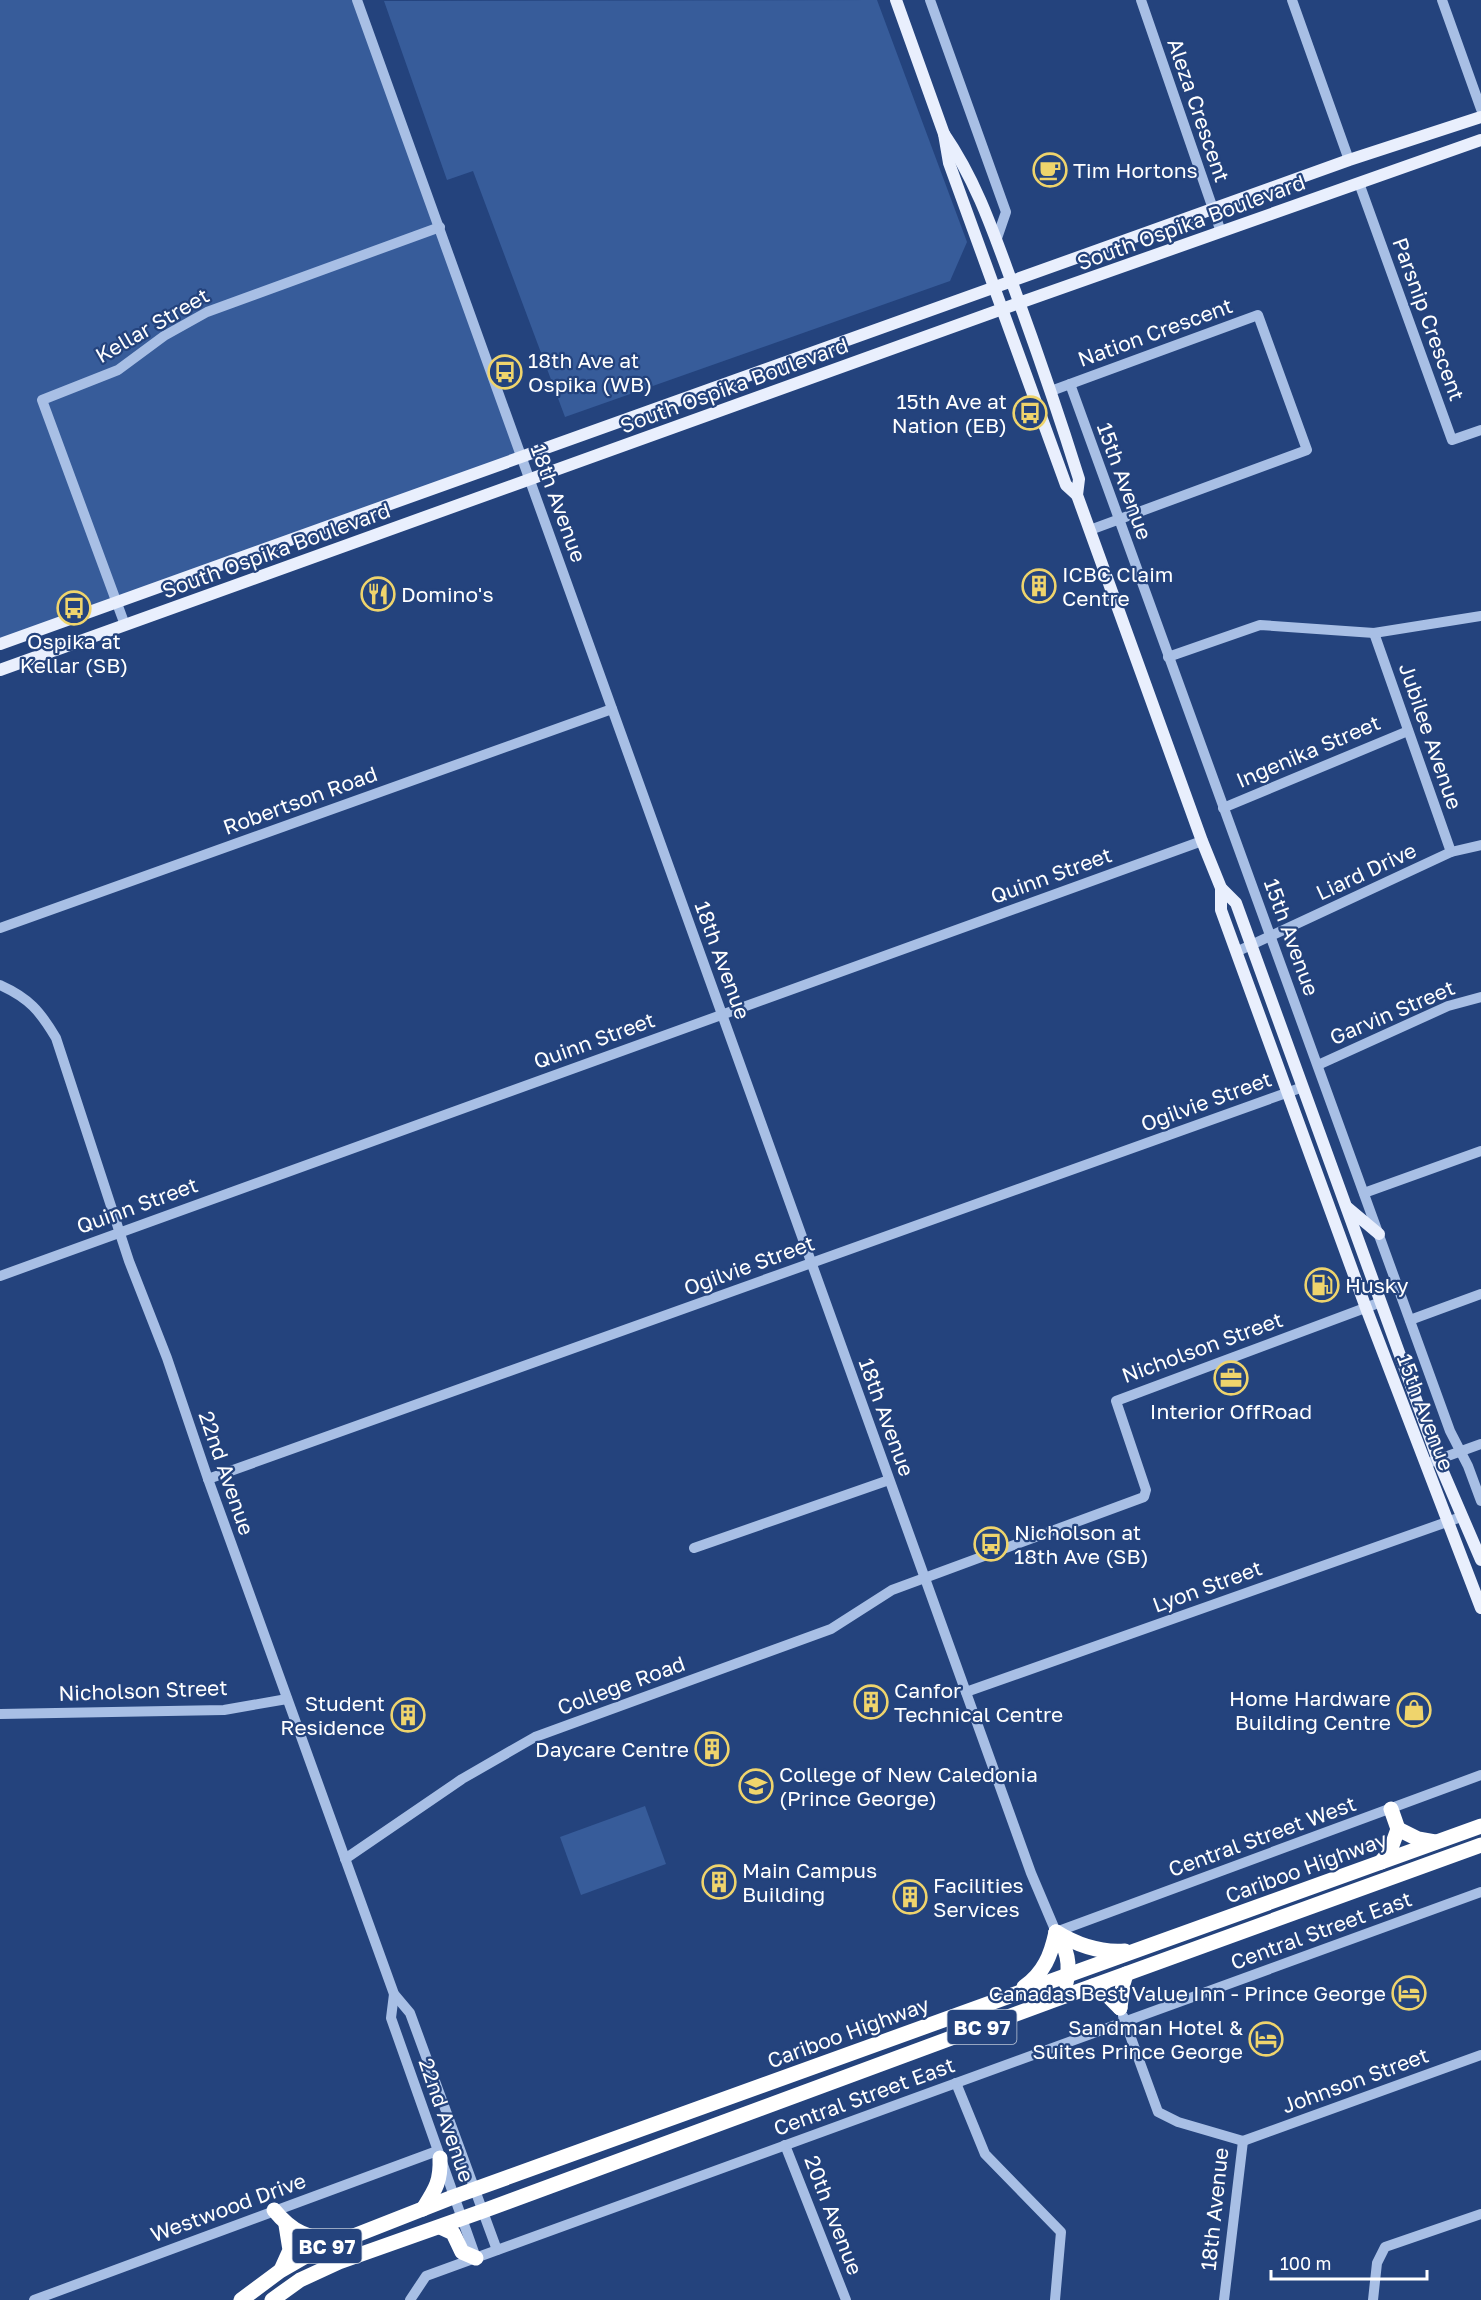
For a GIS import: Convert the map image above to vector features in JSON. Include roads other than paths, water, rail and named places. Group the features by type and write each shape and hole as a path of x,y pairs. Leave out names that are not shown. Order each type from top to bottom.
{"highway":[{"path":"1381,1862 1390,1851 1398,1829 1391,1809"},
{"name":"Cariboo Highway","path":"241,2300 280,2271 313,2252 453,2197 1481,1826"},
{"path":"1398,1829 1418,1839 1437,1842"},
{"name":"Cariboo Highway","path":"272,2300 319,2270 1481,1845"},
{"path":"1056,1932 1081,1946 1098,1950 1119,1952 1140,1949"},
{"path":"1054,2000 1065,1987 1068,1975 1068,1957 1056,1932"},
{"path":"1013,1995 1037,1977 1047,1964 1056,1932"},
{"path":"1122,2015 1126,1974"},
{"path":"1093,1986 1102,1990 1122,2015"},
{"path":"423,2209 436,2189 441,2175 438,2155"},
{"path":"274,2210 286,2225 308,2236 323,2240 343,2240"},
{"path":"280,2271 291,2250 286,2225"},
{"path":"440,2227 453,2233 462,2252 476,2258"}],"main road":[{"name":"15th Avenue","path":"896,0 944,134 948,163 1001,310 1066,485 1077,495 1090,530 1221,888 1221,910 1236,952 1366,1308 1481,1608"},
{"name":"South Ospika Boulevard","path":"0,644 1349,160 1481,117"},
{"name":"15th Avenue","path":"944,134 962,160 980,196 1051,391 1079,479 1077,495"},
{"name":"South Ospika Boulevard","path":"0,670 1019,303 1481,140"},
{"name":"15th Avenue","path":"1221,888 1236,903 1438,1460 1481,1560"},
{"path":"1346,1207 1379,1234"}],"street":[{"name":"18th Avenue","path":"357,0 1031,1873 1056,1932"},
{"path":"930,0 1006,212 996,241"},
{"name":"Aleza Crescent","path":"1141,0 1221,232"},
{"path":"1292,0 1349,160"},
{"path":"1442,0 1481,109"},
{"name":"Parsnip Crescent","path":"1359,183 1452,440 1481,430"},
{"name":"Kellar Street","path":"125,625 42,400 118,370 164,336 207,312 440,227"},
{"name":"Nation Crescent","path":"1051,391 1258,315 1307,450 1090,530"},
{"name":"15th Avenue","path":"1070,384 1450,1431 1461,1451 1481,1501"},
{"path":"1168,657 1260,625 1374,633 1481,616"},
{"name":"Jubilee Avenue","path":"1374,633 1451,852"},
{"name":"Robertson Road","path":"0,928 612,709"},
{"name":"Ingenika Street","path":"1223,808 1408,730"},
{"name":"Quinn Street","path":"0,1276 1202,841"},
{"name":"Liard Drive","path":"1236,952 1451,852 1481,845"},
{"name":"22nd Avenue","path":"0,985 20,994 40,1011 56,1038 119,1232 394,1994 410,2013 497,2250"},
{"name":"Garvin Street","path":"1318,1065 1448,1006 1481,997"},
{"name":"Ogilvie Street","path":"208,1479 1303,1087"},
{"path":"1364,1193 1481,1151"},
{"path":"1410,1320 1481,1294"},
{"name":"Nicholson Street","path":"925,1579 1144,1497 1146,1490 1116,1404 1118,1399 1381,1302"},
{"path":"1425,1464 1481,1444"},
{"path":"694,1548 889,1480"},
{"name":"Lyon Street","path":"966,1692 1461,1517"},
{"name":"College Road","path":"345,1859 462,1779 535,1737 831,1629 892,1590 925,1579"},
{"name":"Nicholson Street","path":"0,1714 224,1710 287,1699"},
{"name":"Central Street West","path":"1056,1932 1481,1775"},
{"name":"Central Street East","path":"410,2300 426,2276 956,2083 1122,2015 1481,1892"},
{"name":"22nd Avenue","path":"394,1994 391,2018 476,2258"},
{"name":"18th Avenue","path":"1122,2015 1158,2112 1178,2122 1243,2141 1224,2300"},
{"name":"Johnson Street","path":"1243,2141 1481,2055"},
{"path":"956,2083 985,2154 1060,2232 1055,2300"},
{"name":"20th Avenue","path":"785,2145 846,2300"},
{"name":"Westwood Drive","path":"34,2300 274,2210 438,2155"},
{"path":"1373,2300 1377,2263 1385,2247 1481,2214"}],"place":[{"name":"Tim Hortons","path":"1050,170"},
{"name":"18th Ave at Ospika (WB)","path":"505,372"},
{"name":"15th Ave at Nation (EB)","path":"1030,413"},
{"name":"ICBC Claim Centre","path":"1039,586"},
{"name":"Domino's","path":"378,594"},
{"name":"Ospika at Kellar (SB)","path":"74,608"},
{"name":"Husky","path":"1322,1285"},
{"name":"Interior OffRoad","path":"1231,1378"},
{"name":"Nicholson at 18th Ave (SB)","path":"991,1544"},
{"name":"Canfor Technical Centre","path":"871,1702"},
{"name":"Home Hardware Building Centre","path":"1414,1710"},
{"name":"Student Residence","path":"408,1715"},
{"name":"Daycare Centre","path":"712,1749"},
{"name":"College of New Caledonia (Prince George)","path":"756,1786"},
{"name":"Main Campus Building","path":"719,1882"},
{"name":"Facilities Services","path":"910,1897"},
{"name":"Canadas Best Value Inn - Prince George","path":"1409,1993"},
{"name":"Sandman Hotel & Suites Prince George","path":"1266,2039"}]}
